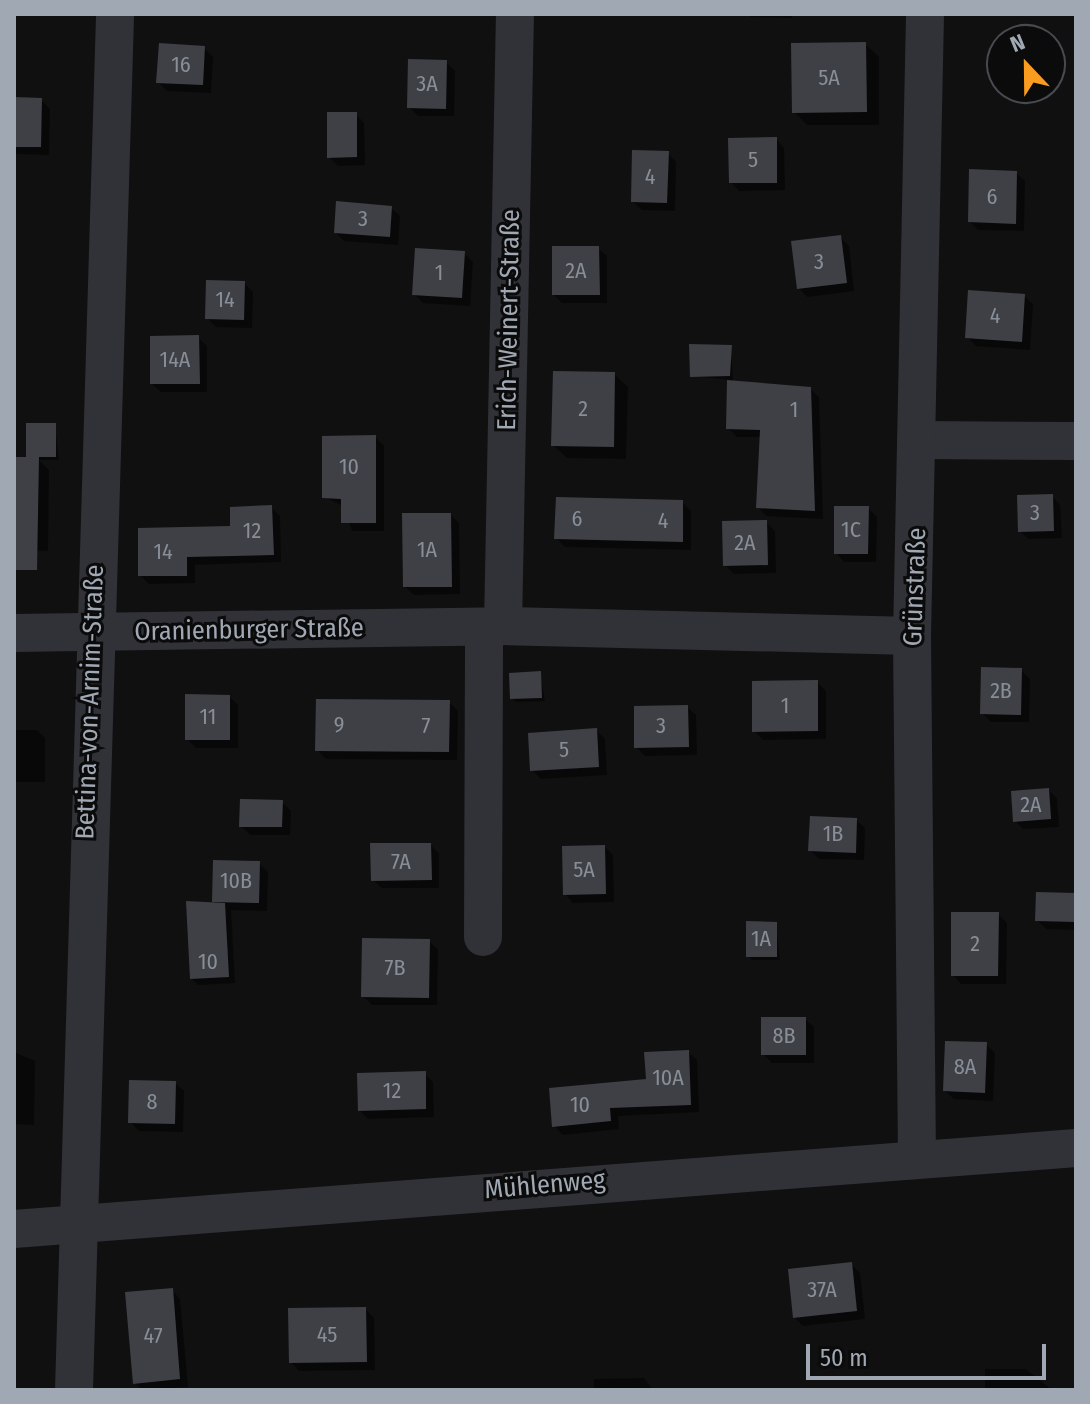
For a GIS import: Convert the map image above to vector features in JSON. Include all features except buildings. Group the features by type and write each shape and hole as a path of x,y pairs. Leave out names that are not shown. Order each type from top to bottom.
{"street":[{"name":"Bettina-von-Arnim-Straße","path":"74,1390 75,1225 91,632 115,14"},
{"name":"Erich-Weinert-Straße","path":"493,627 515,14"},
{"name":"Grünstraße","path":"917,1159 912,636 919,440 925,14"},
{"path":"919,440 1076,441"},
{"name":"Oranienburger Straße","path":"14,633 493,627 912,636"},
{"path":"483,937 493,627"},
{"name":"Mühlenweg","path":"14,1229 1076,1148"}]}
